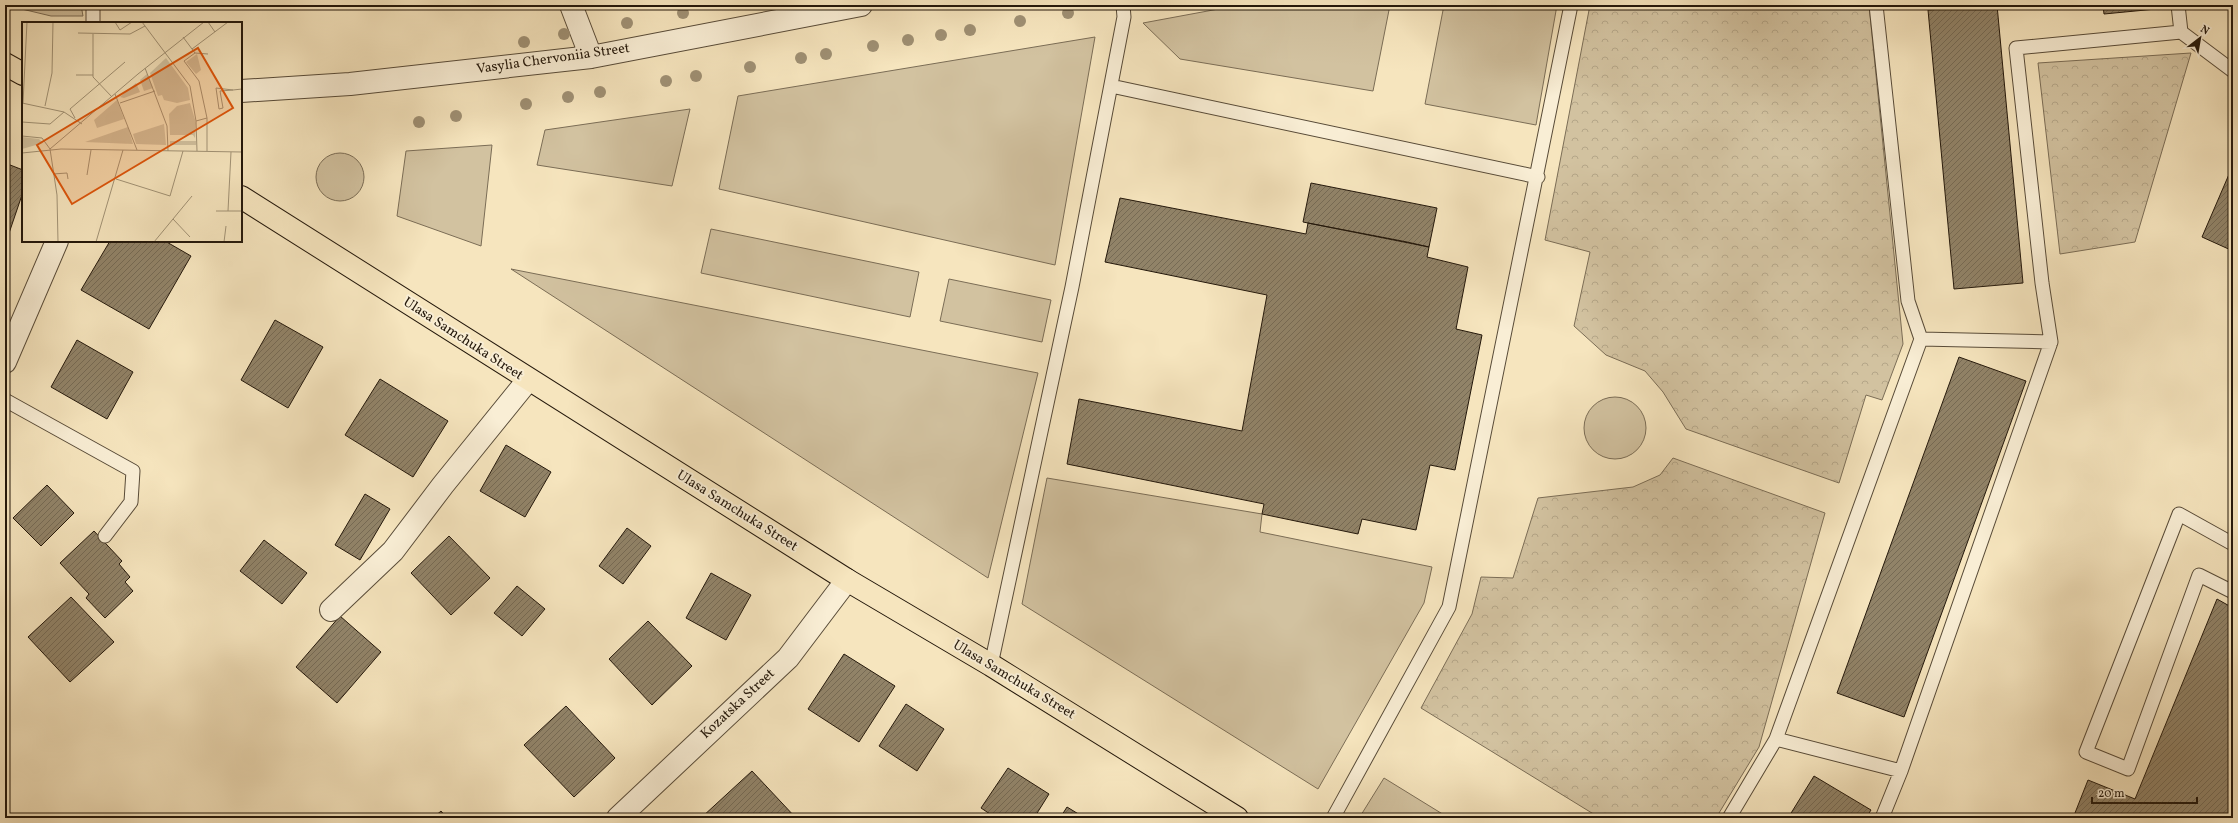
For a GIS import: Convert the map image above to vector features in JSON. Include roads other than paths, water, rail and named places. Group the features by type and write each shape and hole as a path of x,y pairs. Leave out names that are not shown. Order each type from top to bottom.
{"main road":[{"path":"5,64 22,73"},
{"name":"Ulasa Samchuka Street","path":"242,198 528,380 847,580 990,665 1237,818"}],"street":[{"path":"571,5 591,56"},
{"name":"Vasylia Chervoniia Street","path":"242,91 350,84 591,56 861,5"},
{"path":"5,362 57,242"},
{"path":"331,610 394,551 443,485 528,380"},
{"name":"Kozatska Street","path":"618,818 788,658 847,580"}],"lane":[{"path":"93,5 93,22"},
{"path":"990,665 1063,332 1124,17 1123,5"},
{"path":"1333,818 1449,607 1538,177 1571,5"},
{"path":"1729,818 1776,739 1921,339 1908,301 1876,5"},
{"path":"2178,5 2181,32"},
{"path":"1882,818 1901,771 2051,342 2042,284 2016,48 2181,32 2233,71"},
{"path":"1111,86 1538,177"},
{"path":"1921,339 2051,342"},
{"path":"5,400 133,471 131,502 105,536"},
{"path":"2233,544 2179,514 2086,752 2128,769 2199,575 2233,592"},
{"path":"1776,739 1901,771"}]}
